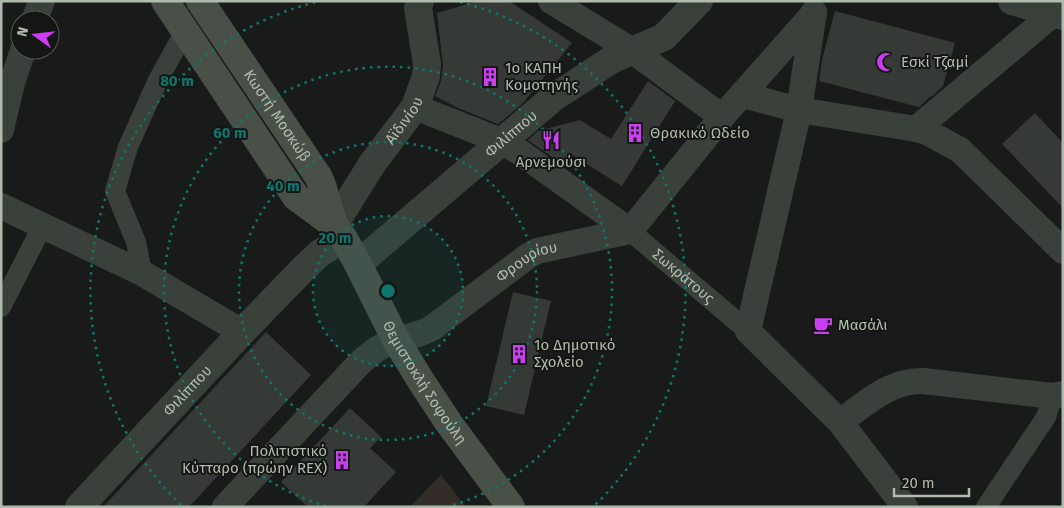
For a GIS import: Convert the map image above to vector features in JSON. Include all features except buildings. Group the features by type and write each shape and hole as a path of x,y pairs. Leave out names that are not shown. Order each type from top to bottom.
{"main road":[{"name":"Κωστή Μοσκώβ","path":"165,1 296,197 339,232"},
{"name":"Κωστή Μοσκώβ","path":"200,1 318,176 339,232"},
{"name":"Θεμιστοκλή Σοφούλη","path":"339,232 358,264 396,340 448,422 511,507"}],"street":[{"name":"Αϊδινίου","path":"339,232 372,164 415,107 426,76 427,64 418,8 420,1"},
{"path":"551,1 633,51 722,117"},
{"name":"Φιλίππου","path":"358,264 553,98 596,69 664,37 699,1"},
{"path":"1012,1 1060,10"},
{"path":"630,231 722,117 743,95 815,7"},
{"path":"748,331 799,110 815,7"},
{"path":"916,128 1060,10"},
{"path":"142,273 136,242 115,191 132,139 158,80 185,31"},
{"path":"1,130 20,60"},
{"path":"743,95 799,110 916,128 927,132 960,150 1063,251"},
{"name":"Σωκράτους","path":"415,107 501,141 521,153 630,231 748,331 840,422 905,507"},
{"path":"1,206 142,273 242,332"},
{"path":"1,307 43,225"},
{"name":"Φρουρίου","path":"225,507 357,366 380,347 396,340 420,334 432,328 537,251 630,231"},
{"name":"Φιλίππου","path":"80,507 242,332 320,254 339,232"},
{"path":"840,422 891,387 907,381 1058,395 986,507"}],"shaded area":[{"path":"441,475 466,507 410,507"}],"place":[{"name":"Εσκί Τζαμί","path":"886,62"},
{"name":"1ο ΚΑΠΗ Κομοτηνής","path":"490,77"},
{"name":"Θρακικό Ωδείο","path":"635,133"},
{"name":"Αρνεμούσι","path":"551,140"},
{"name":"Μασάλι","path":"823,325"},
{"name":"1ο Δημοτικό Σχολείο","path":"519,354"},
{"name":"Πολιτιστικό Κύτταρο (πρώην REX)","path":"342,460"}]}
